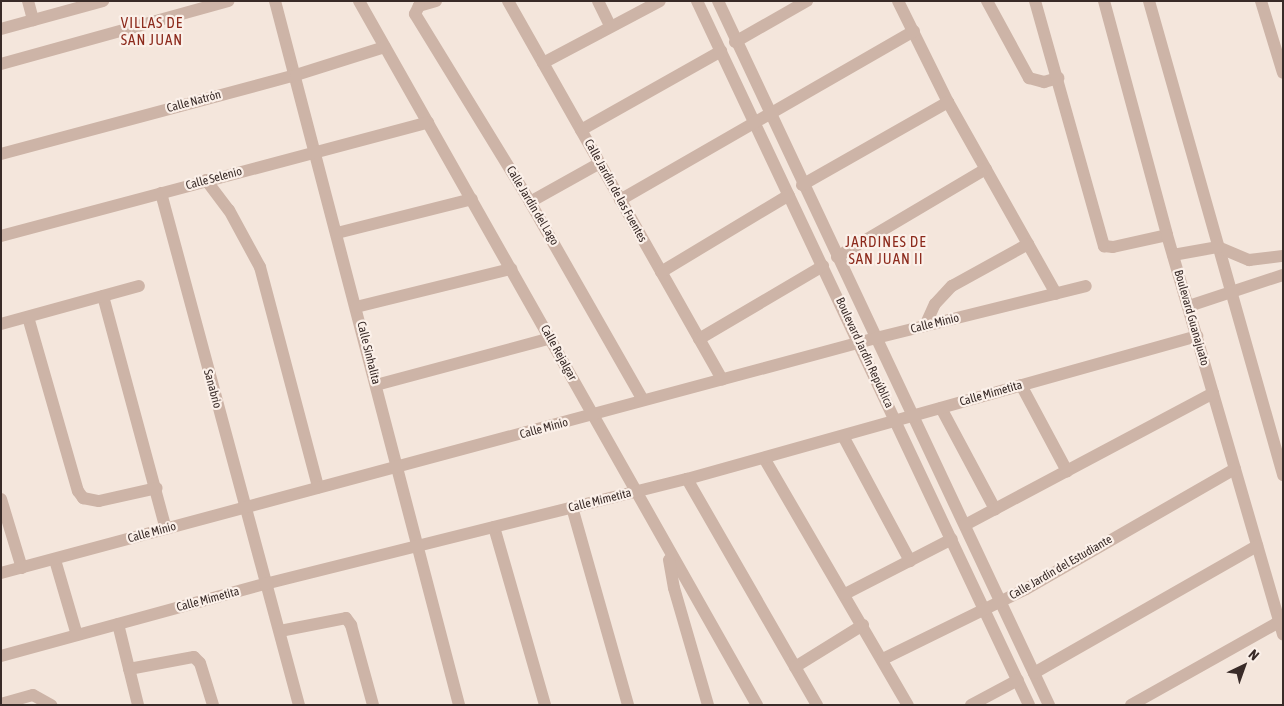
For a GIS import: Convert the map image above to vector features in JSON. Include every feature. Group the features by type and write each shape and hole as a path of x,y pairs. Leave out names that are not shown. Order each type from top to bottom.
{"street":[{"path":"28,1 33,20"},
{"path":"1,29 103,1"},
{"path":"1,64 228,1"},
{"name":"Calle Sinhalita","path":"276,1 420,546 459,705"},
{"name":"Calle Rejalgar","path":"359,1 551,338 667,551 757,705"},
{"name":"Calle Jardín del Lago","path":"436,1 420,6 415,14 530,202 643,400"},
{"name":"Calle Jardín de las Fuentes","path":"508,1 722,380"},
{"path":"598,1 610,26"},
{"path":"543,63 660,1"},
{"name":"Boulevard Jardín República","path":"697,1 986,610 1029,705"},
{"name":"Boulevard Jardín República","path":"718,1 735,42 802,185 1049,705"},
{"path":"735,42 807,1"},
{"path":"898,1 948,102 1056,294"},
{"path":"987,1 1029,78 1044,82 1058,78"},
{"path":"1035,1 1104,246 1113,247 1167,235"},
{"name":"Boulevard Guanajuato","path":"1104,1 1167,235 1281,628"},
{"path":"1149,1 1283,475"},
{"path":"1261,1 1283,73"},
{"path":"620,200 770,116 914,31"},
{"name":"Calle Natrón","path":"1,154 296,75 385,47"},
{"path":"581,130 721,50"},
{"path":"802,185 948,102"},
{"name":"Calle Selenio","path":"1,236 428,122"},
{"path":"530,202 600,163"},
{"path":"837,257 986,169"},
{"path":"206,180 229,210 260,266 318,487"},
{"name":"Sanabrio","path":"161,194 299,705"},
{"path":"661,272 789,195"},
{"path":"337,233 472,199"},
{"path":"925,326 935,304 952,286 1028,244"},
{"path":"1173,255 1218,247 1249,260 1283,256"},
{"path":"698,339 823,266"},
{"path":"356,307 511,269"},
{"path":"1188,306 1283,275"},
{"path":"1,324 139,286"},
{"name":"Calle Minio","path":"1,573 55,560 318,487 398,468 876,338 1086,286"},
{"path":"103,296 157,488 166,529"},
{"path":"28,317 78,491 83,498 99,501 157,488"},
{"name":"Calle Mimetita","path":"1,656 265,584 687,479 896,422 1197,336"},
{"path":"376,384 551,338"},
{"path":"1021,385 1067,471"},
{"path":"964,525 1213,393"},
{"path":"941,408 995,510"},
{"path":"843,436 910,561"},
{"path":"764,458 883,659 908,705"},
{"name":"Calle Jardín del Estudiante","path":"883,659 1001,602 1235,469"},
{"path":"687,479 817,705"},
{"path":"1,499 4,525 22,568"},
{"path":"572,508 628,705"},
{"path":"494,527 545,705"},
{"path":"845,594 952,539"},
{"path":"1034,673 1257,546"},
{"path":"667,551 674,588 708,705"},
{"path":"55,560 77,635"},
{"path":"280,631 346,618 351,625 373,705"},
{"path":"118,624 138,705"},
{"path":"795,667 863,625"},
{"path":"1131,705 1281,628"},
{"path":"129,669 194,657 200,663 213,705"},
{"path":"971,705 1018,680"},
{"path":"1,704 33,695 51,705"}],"district":[{"name":"VILLAS DE SAN JUAN","path":"152,30"},
{"name":"JARDINES DE SAN JUAN II","path":"886,250"}]}
